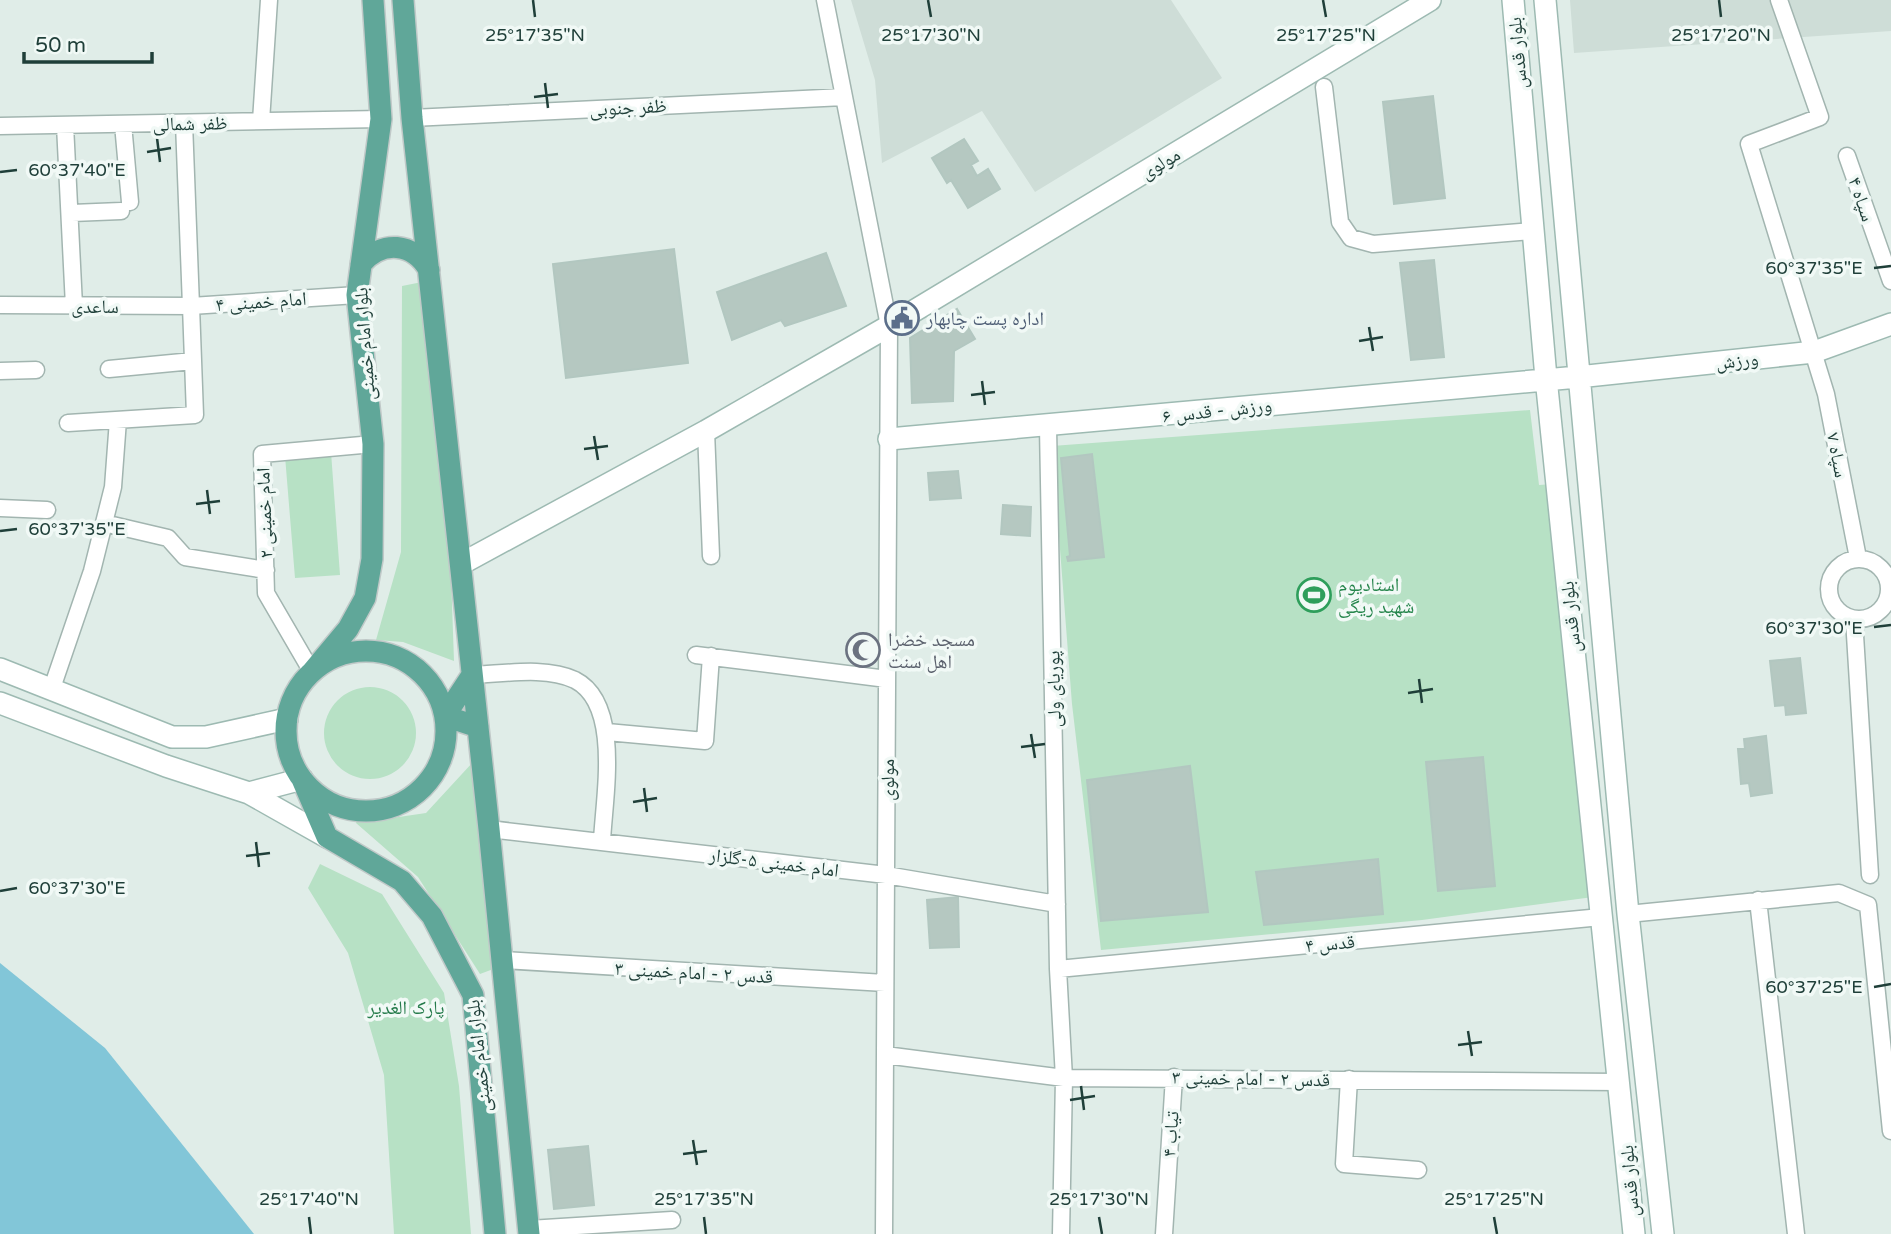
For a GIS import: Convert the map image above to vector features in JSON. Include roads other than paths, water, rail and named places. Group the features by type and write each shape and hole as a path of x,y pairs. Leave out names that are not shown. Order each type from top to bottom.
{"main road":[{"name":"بلوار امام خمینی","path":"312,672 348,629 365,598 372,559 373,444 357,295 381,119 373,0"},
{"name":"بلوار امام خمینی","path":"403,0 412,118 489,829 529,1232"},
{"path":"381,119 412,118"},
{"path":"361,264 375,251 395,247 412,251 429,270"},
{"path":"302,779 325,800 344,808 364,811 384,809 403,802 420,790 433,775 442,757 446,737 445,716 429,682 400,658 382,652 354,652 327,661 312,672 292,702 287,719 287,740 292,761 327,837"},
{"path":"445,716 472,675"},
{"path":"445,716 478,727"},
{"name":"بلوار امام خمینی","path":"327,837 402,881 432,916 473,995 495,1234"},
{"path":"473,995 505,990"}],"street":[{"path":"261,121 269,0"},
{"name":"مولوی","path":"825,0 889,326 884,1234"},
{"name":"مولوی","path":"461,564 706,431 889,326 1430,0"},
{"name":"بلوار قدس","path":"1513,0 1546,378 1634,1234"},
{"name":"بلوار قدس","path":"1545,0 1628,914 1663,1234"},
{"name":"سپاه ۷","path":"1779,0 1819,117 1749,144 1826,394 1858,558"},
{"path":"1324,87 1340,222 1351,238 1373,244 1532,231"},
{"name":"ظفر جنوبی","path":"412,118 844,97"},
{"name":"ظفر شمالی","path":"0,126 381,119"},
{"path":"184,123 191,306"},
{"path":"72,213 125,207 123,124"},
{"path":"65,125 72,213 74,306"},
{"name":"سپاه ۴","path":"1847,156 1891,281"},
{"name":"امام خمینی ۴","path":"118,420 195,415 191,306 357,295"},
{"name":"ساعدی","path":"0,305 191,306"},
{"name":"ورزش","path":"1546,378 1814,352 1891,324"},
{"path":"109,369 193,361"},
{"path":"0,371 36,370"},
{"name":"ورزش - قدس ۶","path":"889,439 1048,427 1546,378"},
{"path":"51,691 92,571 113,487 118,420 68,423"},
{"name":"پوریای ولی","path":"1048,427 1058,969 1064,1078 1061,1234"},
{"path":"706,431 711,556"},
{"name":"امام خمینی ۲","path":"312,672 266,593 262,454 373,444"},
{"path":"0,508 47,510"},
{"path":"104,523 168,538 185,557 266,570"},
{"path":"1858,558 1875,563 1882,569 1887,577 1890,596 1876,614 1854,619 1838,611 1832,604 1828,587 1830,578 1841,564 1858,558"},
{"path":"1854,619 1870,875"},
{"path":"607,732 705,741 704,655 887,680"},
{"path":"0,669 172,737 206,737 287,719"},
{"path":"472,675 552,674 575,680 595,696 607,732 602,841"},
{"path":"0,704 166,766 249,793 327,837"},
{"path":"166,766 175,763 179,757 172,737"},
{"path":"249,793 302,779"},
{"name":"امام خمینی ۵-گلزار","path":"489,829 886,875 1057,904"},
{"path":"1601,918 1839,893 1868,905 1891,1131"},
{"path":"1758,900 1796,1234"},
{"name":"قدس ۴","path":"1058,969 1601,918"},
{"name":"قدس ۲ - امام خمینی ۳","path":"502,960 886,983"},
{"name":"قدس ۲ - امام خمینی ۳","path":"885,1055 1064,1078 1619,1082"},
{"name":"تیاب ۴","path":"1164,1234 1174,1077"},
{"path":"1349,1079 1344,1164 1418,1170"},
{"path":"529,1232 671,1220"}],"water":[{"path":"0,963 105,1048 254,1234 0,1234"}],"place":[{"name":"اداره پست چابهار","path":"902,318"},
{"name":"استادیوم شهید ریگی","path":"1314,595"},
{"name":"مسجد خضرا اهل سنت","path":"863,650"}],"park label":[{"name":"پارک الغدیر","path":"406,1007"}]}
